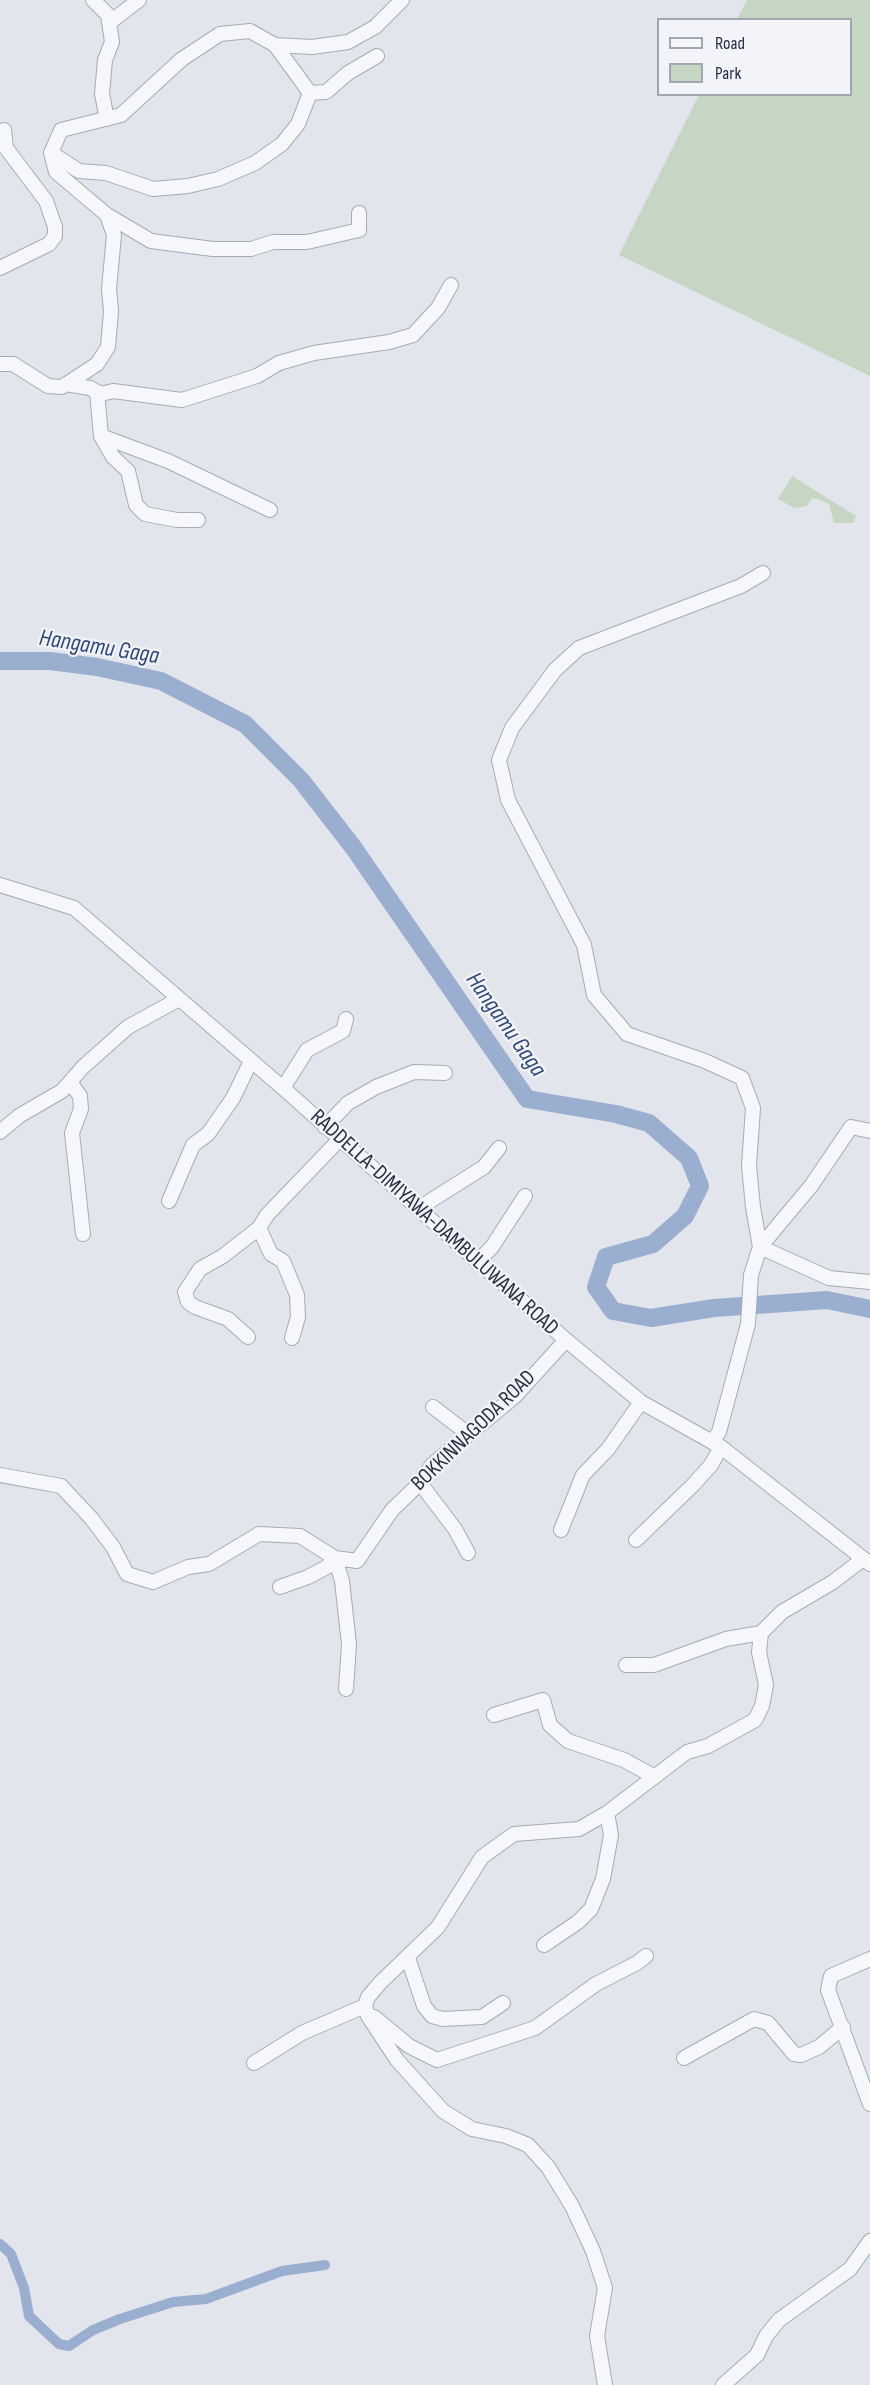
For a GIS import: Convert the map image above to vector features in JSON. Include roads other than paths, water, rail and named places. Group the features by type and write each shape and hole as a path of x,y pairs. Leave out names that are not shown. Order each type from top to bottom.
{"street":[{"path":"93,0 108,15 112,42 105,60 102,94 107,119"},
{"path":"109,23 139,0"},
{"path":"275,45 312,47 348,42 375,27 402,0"},
{"path":"310,93 275,45 250,31 220,33 182,59 121,115 61,130 51,153 56,172 107,215 151,241 213,249 251,249 273,242 307,242 359,230 359,213"},
{"path":"310,93 326,92 348,73 377,56"},
{"path":"51,153 79,171 106,173 153,189 188,186 218,179 255,163 282,144 298,124 310,93"},
{"path":"0,268 49,244 55,236 55,227 46,201 6,148 4,130"},
{"path":"0,364 13,364 48,386 62,387 97,364 108,347 111,311 108,289 114,235 107,215"},
{"path":"66,384 101,394 113,391 182,400 257,376 279,363 305,355 389,342 413,335 438,308 451,285"},
{"path":"97,392 101,436 113,457 128,471 136,505 145,514 177,520 198,520"},
{"path":"101,436 168,461 270,510"},
{"path":"760,1247 749,1166 753,1108 742,1078 705,1060 627,1034 594,995 584,945 508,800 499,760 512,728 555,670 579,648 741,586 763,573"},
{"name":"RADDELLA-DIMIYAWA-DAMBULUWANA ROAD","path":"0,886 74,908 283,1088 566,1340 641,1402 717,1444 866,1562"},
{"path":"0,1132 19,1116 62,1091 83,1067 129,1027 179,999"},
{"path":"283,1088 307,1050 343,1031 346,1019"},
{"path":"169,1202 193,1145 207,1134 233,1098 251,1061"},
{"path":"325,1127 348,1103 376,1086 414,1072 445,1073"},
{"path":"70,1082 80,1096 81,1109 72,1133 83,1234"},
{"path":"636,1540 711,1465 748,1324 751,1275 760,1247 811,1186 851,1127 870,1131"},
{"path":"248,1337 228,1319 195,1307 189,1302 185,1292 200,1269 223,1256 259,1228 267,1215 340,1139"},
{"path":"419,1209 484,1167 499,1148"},
{"path":"477,1262 492,1247 525,1196"},
{"path":"259,1228 271,1254 283,1261 297,1295 298,1317 291,1338"},
{"path":"760,1247 830,1278 870,1282"},
{"name":"BOKKINNAGODA ROAD","path":"335,1558 357,1561 392,1510 420,1482 432,1465 466,1433 515,1396 566,1340"},
{"path":"561,1530 583,1475 608,1449 641,1402"},
{"path":"433,1407 466,1433"},
{"path":"0,1474 61,1486 99,1528 128,1574 153,1582 188,1567 209,1564 259,1534 300,1536 335,1558 342,1581 349,1644 346,1689"},
{"path":"420,1482 455,1529 468,1553"},
{"path":"280,1587 327,1567 335,1558"},
{"path":"626,1665 654,1665 726,1639 761,1633 782,1612 866,1562"},
{"path":"254,2063 302,2033 366,2008 374,1990 438,1927 482,1857 514,1834 579,1829 607,1813 687,1752 708,1746 755,1720 762,1706 766,1685 759,1652 761,1633"},
{"path":"494,1715 543,1700 550,1725 568,1741 624,1760 653,1776"},
{"path":"544,1945 578,1922 591,1909 603,1879 611,1834 607,1813"},
{"path":"366,2008 410,2046 437,2060 535,2028 596,1984 646,1956"},
{"path":"408,1958 424,2006 432,2016 443,2019 482,2017 503,2003"},
{"path":"870,1959 831,1976 828,1981 828,1990 870,2103"},
{"path":"366,2008 397,2060 443,2111 472,2129 506,2136 528,2145 548,2167 572,2206 593,2251 605,2288 597,2336 605,2385"},
{"path":"684,2058 754,2019 768,2023 794,2054 801,2055 819,2047 843,2026"},
{"path":"723,2385 757,2355 766,2336 779,2320 850,2270 870,2241"}],"waterway":[{"name":"Hangamu Gaga","path":"0,661 50,661 97,667 161,681 245,724 301,780 353,847 527,1099 616,1114 649,1123 689,1158 700,1186 685,1216 653,1244 606,1257 596,1287 613,1311 651,1318 714,1308 827,1300 870,1309"},
{"path":"0,2244 11,2254 24,2288 29,2316 59,2344 69,2346 93,2330 173,2302 206,2299 282,2271 325,2265"}]}
